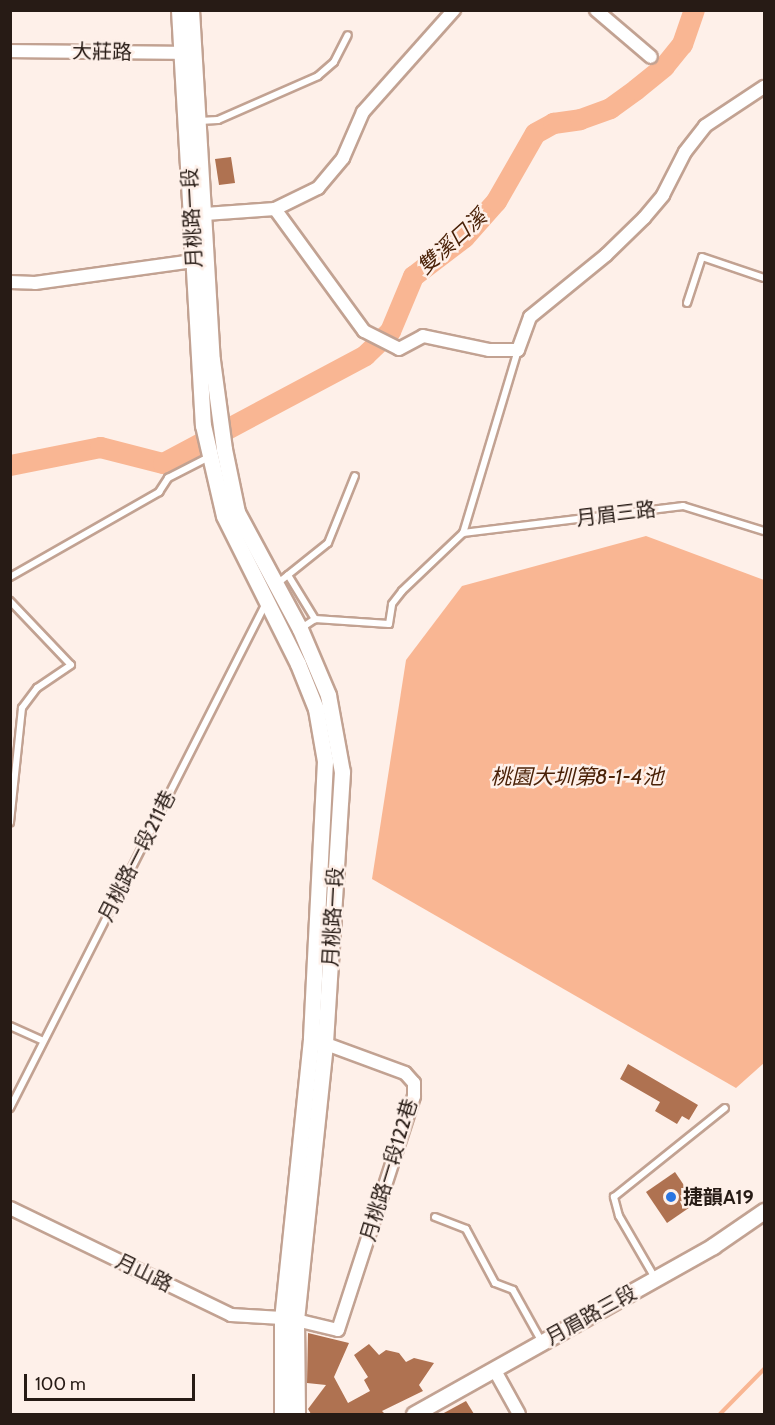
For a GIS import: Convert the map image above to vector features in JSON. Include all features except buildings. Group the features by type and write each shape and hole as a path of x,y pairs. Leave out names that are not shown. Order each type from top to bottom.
{"street":[{"name":"月桃路一段","path":"179,10 198,121 205,214 201,259 202,425 227,525 298,664 316,709 325,761 318,1041"},
{"name":"月桃路一段","path":"191,10 188,53 201,259 218,417 237,512 300,629 328,695 342,772 318,1041 289,1319 282,1414"},
{"path":"205,214 275,209 318,188 343,158 363,112 454,10"},
{"path":"596,10 651,57"},
{"name":"大莊路","path":"10,51 188,53"},
{"path":"275,209 364,331 399,349 423,336 489,350 518,350 530,317 606,255 644,218 663,195 685,152 705,126 765,87"},
{"path":"10,282 35,283 201,259"},
{"path":"266,605 275,586"},
{"name":"月桃路一段122巷","path":"318,1041 405,1073 414,1083 414,1096 338,1330"},
{"name":"月山路","path":"10,1208 231,1315 289,1319 338,1330"},
{"name":"月眉路三段","path":"414,1414 655,1278 765,1211"},
{"name":"月桃路一段","path":"289,1319 297,1414"},
{"path":"494,1369 519,1414"}],"lane":[{"path":"198,121 218,120 318,76 334,62 348,35"},
{"path":"687,303 702,257 765,278"},
{"path":"300,629 315,619 389,624 392,604 402,591 463,533 518,350"},
{"path":"10,577 159,492 168,478 209,453"},
{"path":"275,586 328,543 355,476"},
{"name":"月眉三路","path":"463,533 683,506 764,529"},
{"path":"288,575 315,619"},
{"path":"10,601 70,665 37,688 22,708 10,822"},
{"name":"月桃路一段211巷","path":"10,1108 266,605"},
{"path":"10,1026 43,1041"},
{"path":"655,1278 618,1216 614,1197 725,1108"},
{"path":"435,1217 466,1229 495,1283 513,1290 542,1342"}],"water":[{"name":"桃園大圳第8-1-4池","path":"646,536 764,580 764,1063 736,1088 372,879 406,660 462,586"}],"waterway":[{"name":"雙溪口溪","path":"10,465 100,447 163,463 365,355 390,331 413,276 464,237 496,201 535,133 553,123 580,119 610,108 636,89 664,66 682,44 694,10"},
{"path":"720,1414 764,1369"}],"place":[{"name":"捷韻A19","path":"671,1197"}]}
